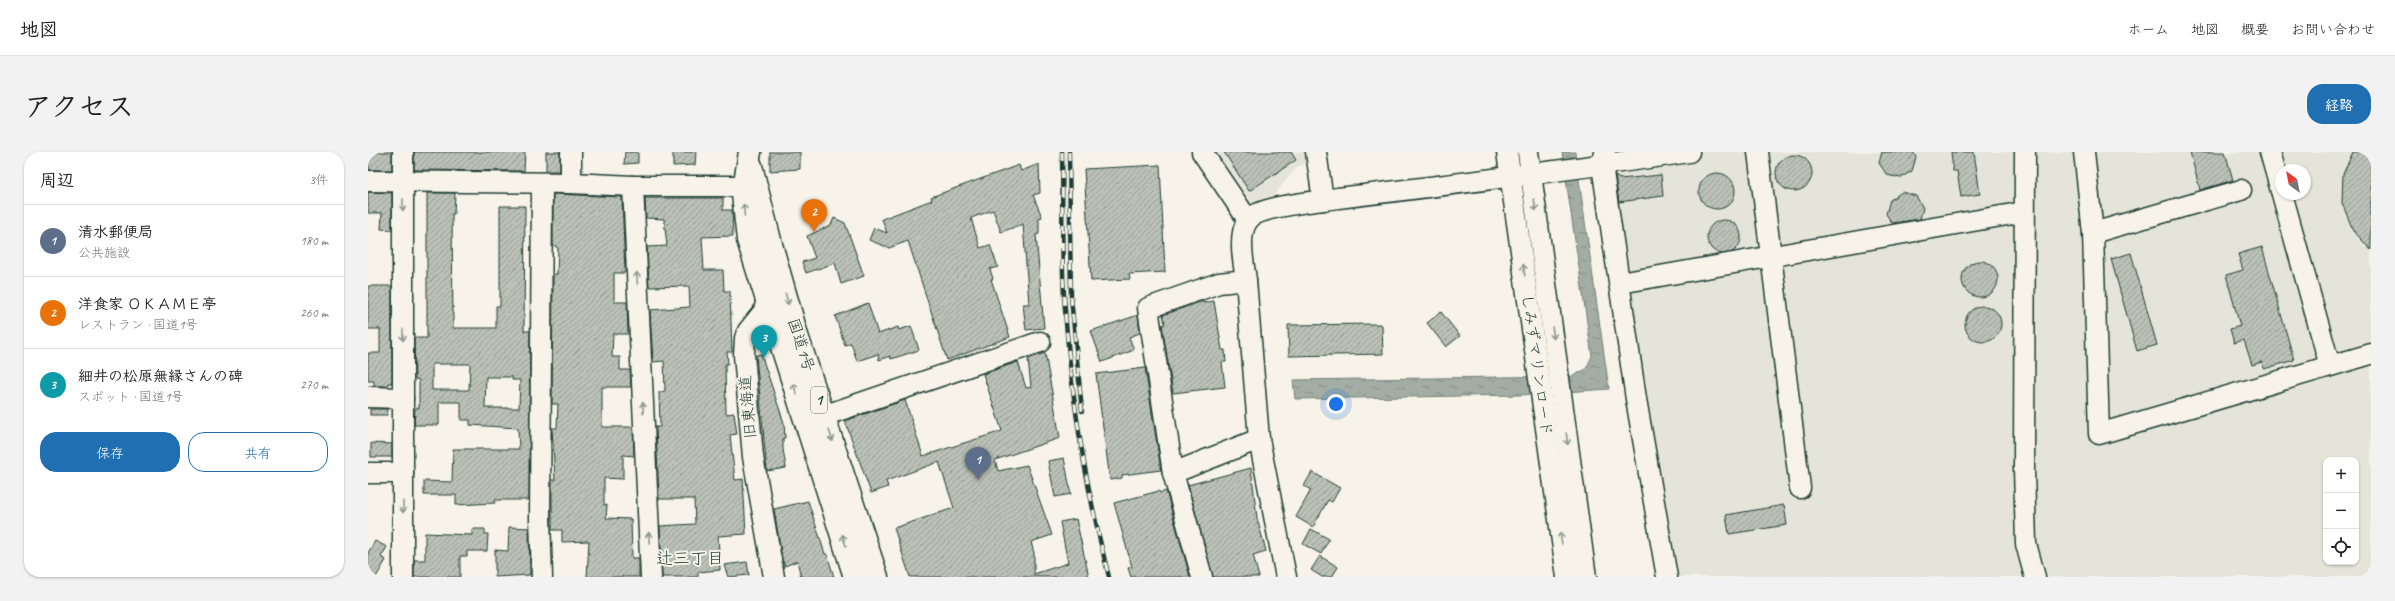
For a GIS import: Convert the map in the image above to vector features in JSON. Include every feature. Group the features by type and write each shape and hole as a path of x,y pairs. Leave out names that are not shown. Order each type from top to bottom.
{"highway":[{"name":"国道1号","path":"750,154 750,186 765,221 798,339 815,419"},
{"name":"国道1号","path":"750,186 743,194 748,240 767,302 815,419 867,576"}],"street":[{"path":"403,152 404,577"},
{"path":"571,152 571,183"},
{"path":"1202,152 1248,220"},
{"path":"1316,152 1323,200"},
{"name":"しみずマリンロード","path":"1508,152 1567,577"},
{"name":"しみずマリンロード","path":"1528,152 1540,173 1557,363 1586,577"},
{"path":"1286,577 1259,439 1243,258 1244,234 1248,220 1262,211 1323,200 1540,173 1600,161 1689,152"},
{"path":"1758,152 1800,488"},
{"path":"2025,152 2024,476 2026,544 2035,577"},
{"path":"2084,152 2093,233 2100,434 2371,354"},
{"path":"2270,152 2275,170"},
{"path":"1600,161 1620,282 1636,399 1667,577"},
{"path":"368,181 571,183 633,186 750,186"},
{"path":"542,183 540,518 542,577"},
{"path":"633,186 651,577"},
{"path":"2093,233 2241,190"},
{"path":"2284,200 2330,366"},
{"path":"1620,282 2024,212"},
{"name":"旧東海道","path":"765,221 760,225 759,231 769,278 767,302 764,311 745,338 744,355 753,457 774,577"},
{"path":"1202,577 1173,473 1148,308 1219,283 1246,280"},
{"path":"815,419 1040,342"},
{"path":"368,397 403,398"},
{"path":"1173,473 1259,439"},
{"path":"368,473 403,473"}],"shaded area":[{"path":"1208,152 1309,152 1311,163 1298,166 1270,200 1245,204"},
{"path":"1611,152 2371,152 2371,577 1667,577"}],"water":[{"path":"1562,152 1575,152 1609,389 1520,395 1295,399 1293,380 1573,376 1586,369 1592,356"}],"building":[{"path":"369,152 392,152 392,170 369,170"},
{"path":"414,152 525,152 524,171 414,170"},
{"path":"546,152 560,152 560,171 546,171"},
{"path":"625,152 638,152 638,163 624,164"},
{"path":"673,152 696,152 695,165 673,166"},
{"path":"770,152 800,152 800,169 770,171"},
{"path":"1224,152 1291,152 1296,160 1249,191"},
{"path":"1882,152 1913,152 1916,157 1912,171 1900,178 1887,175 1879,163"},
{"path":"1951,152 1974,152 1980,194 1961,197 1957,171 1953,171"},
{"path":"2190,152 2225,152 2233,180 2200,190"},
{"path":"2353,152 2371,152 2371,250 2353,230 2342,203 2343,174"},
{"path":"1794,155 1804,158 1809,163 1812,173 1809,183 1804,188 1794,191 1784,188 1779,183 1776,173 1779,163 1784,158"},
{"path":"1039,164 1040,193 1033,195 1042,217 1039,218 1039,234 1036,235 1044,328 1026,330 1023,304 1029,304 1023,224 1001,232 993,210 971,218 980,248 990,245 998,267 990,269 993,279 991,279 1010,337 947,360 908,241 889,248 869,240 874,228 887,233 882,219 932,200 931,197 1019,165 1021,171"},
{"path":"1160,165 1165,272 1129,274 1130,279 1091,281 1084,169"},
{"path":"1717,173 1727,176 1732,181 1735,191 1732,201 1727,206 1717,209 1707,206 1702,201 1699,191 1702,181 1707,176"},
{"path":"1661,175 1663,196 1619,202 1615,176 1620,179"},
{"path":"368,192 392,193 392,230 381,229 382,213 368,213"},
{"path":"1902,192 1916,196 1923,208 1920,219 1892,223 1886,214 1890,200"},
{"path":"427,193 455,193 454,214 452,214 453,328 496,328 496,306 500,306 500,206 525,206 524,331 530,331 529,500 495,500 495,503 456,505 456,495 424,495 424,481 452,482 453,449 519,449 518,428 470,425 470,420 461,420 461,402 439,402 439,425 414,425 415,408 419,408 419,380 415,379 414,338 427,338","holes":["432,364 470,364 469,390 432,390","486,377 512,377 512,380 520,380 519,408 485,408"]},
{"path":"553,194 622,197 625,273 614,273 614,302 627,302 628,334 613,334 612,357 620,357 620,370 630,370 631,387 602,387 602,427 633,427 634,456 623,455 623,479 604,478 604,505 607,505 606,518 631,519 632,558 639,558 639,577 587,577 589,541 562,542 562,530 552,530 552,480 555,480 552,428 557,428 558,404 552,404 553,274 557,274 558,248 553,245"},
{"path":"645,198 723,198 723,210 732,210 733,236 702,237 704,270 723,270 724,291 730,291 732,352 727,352 728,364 725,364 726,414 734,413 737,434 730,435 735,480 743,479 746,534 718,536 720,570 698,572 698,577 662,577 660,526 695,524 694,499 659,499 656,427 660,427 659,392 665,391 664,361 653,362 650,310 690,307 689,286 649,287 647,247 667,246 664,219 646,218"},
{"path":"834,218 845,223 864,276 841,284 835,263 806,273 802,262 815,258 807,236 831,225"},
{"path":"1721,220 1727,220 1731,221 1738,227 1741,237 1740,244 1734,251 1727,254 1721,254 1717,253 1710,247 1707,240 1707,234 1708,230 1714,223"},
{"path":"2262,247 2294,360 2264,369 2262,362 2252,365 2244,340 2234,343 2230,329 2240,326 2226,275 2243,270 2238,254"},
{"path":"2131,253 2157,345 2137,351 2111,259"},
{"path":"1980,261 1990,264 1995,269 1998,279 1995,289 1990,294 1980,297 1970,294 1965,289 1962,279 1965,269 1970,264"},
{"path":"368,286 392,286 392,383 388,383 388,386 374,386 374,381 368,381 368,353 380,353 380,329 368,329"},
{"path":"1203,301 1203,303 1214,301 1222,350 1225,350 1226,362 1222,362 1225,387 1173,393 1162,325 1165,324 1163,315"},
{"path":"868,303 878,334 898,327 899,330 911,326 919,350 891,359 890,356 879,360 878,354 857,361 851,343 845,345 835,316"},
{"path":"1983,306 1993,309 1998,314 2001,324 1998,334 1993,339 1983,342 1973,339 1968,334 1965,324 1968,314 1973,309"},
{"path":"1441,312 1460,336 1446,347 1427,323"},
{"path":"1138,315 1140,333 1129,337 1134,350 1102,362 1091,331"},
{"path":"1288,325 1382,325 1383,354 1289,356"},
{"path":"1045,353 1060,438 995,460 998,471 1027,465 1052,535 1031,542 1034,553 1034,574 1068,563 1060,522 1076,519 1089,577 910,577 894,528 954,508 939,462 886,481 888,487 871,493 845,421 905,400 923,456 1002,431 983,374 1018,362 1026,388 1031,387 1028,359"},
{"path":"761,354 784,423 785,438 783,438 783,449 786,468 767,471 756,355"},
{"path":"1145,368 1161,470 1122,475 1122,478 1110,480 1096,374"},
{"path":"370,409 387,409 387,415 370,415"},
{"path":"371,443 392,444 392,457 371,457"},
{"path":"1064,458 1071,494 1055,497 1048,461"},
{"path":"1251,468 1257,518 1266,551 1253,555 1259,577 1213,577 1188,485"},
{"path":"1312,472 1340,488 1332,502 1328,500 1313,527 1296,517 1311,490 1304,486"},
{"path":"1159,491 1160,493 1166,491 1190,577 1131,577 1128,568 1132,567 1114,503"},
{"path":"808,501 834,577 801,577 797,561 785,566 782,559 774,509"},
{"path":"1784,505 1787,525 1729,534 1726,515"},
{"path":"509,527 529,528 530,575 495,577 495,550 508,551"},
{"path":"472,529 485,529 485,534 488,534 487,551 467,551 467,556 460,556 460,577 414,577 414,560 425,560 425,533 472,535"},
{"path":"1311,529 1329,539 1321,554 1303,544"},
{"path":"375,541 387,547 381,557 386,560 376,577 368,577 368,553"},
{"path":"1320,556 1338,567 1332,577 1322,577 1311,570"},
{"path":"747,562 749,575 728,577 724,565"}],"railway":[{"path":"1062,152 1063,277 1070,366 1086,472 1100,542 1109,577"},
{"path":"1069,152 1071,297 1082,411"}],"place":[{"name":"洋食家 ＯＫＡＭＥ亭","path":"814,232"},
{"name":"細井の松原無縁さんの碑","path":"764,358"},
{"name":"清水郵便局","path":"978,480"}],"district":[{"name":"辻三丁目","path":"690,558"}]}
